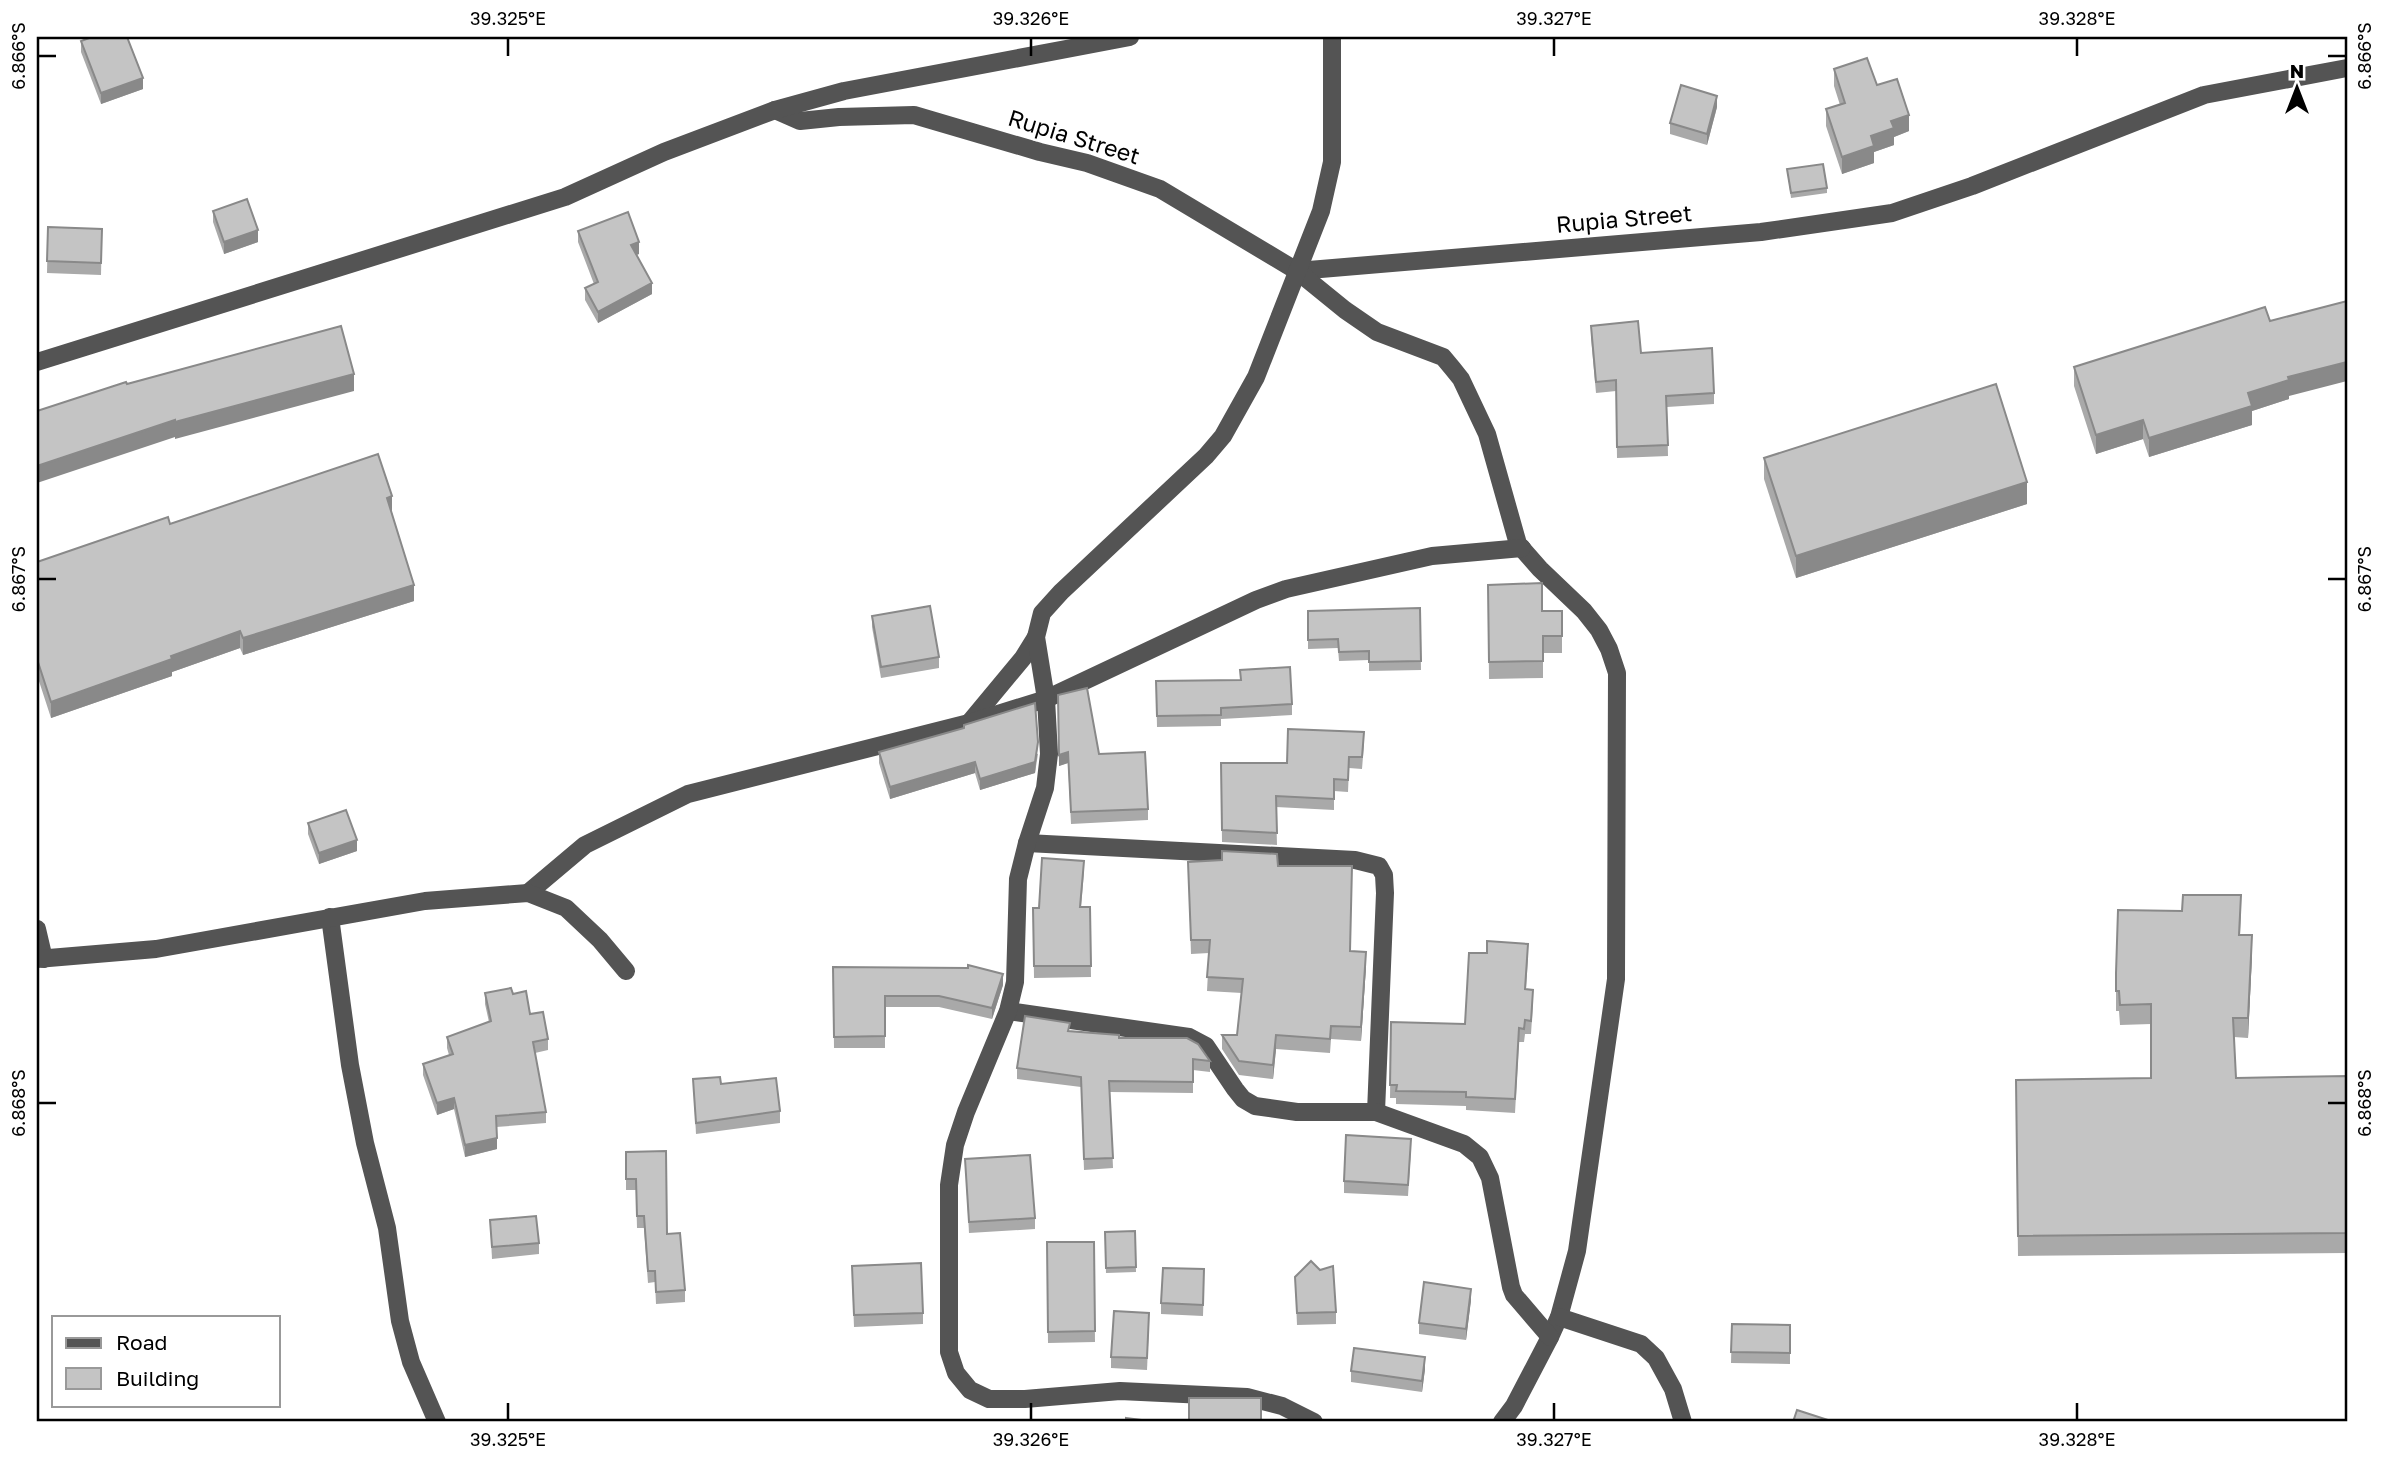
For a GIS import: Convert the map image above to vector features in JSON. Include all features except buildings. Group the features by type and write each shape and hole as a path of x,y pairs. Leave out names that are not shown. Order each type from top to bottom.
{"street":[{"path":"37,362 565,197 664,152 775,110 844,91 1130,37"},
{"path":"1314,1422 1282,1406 1247,1397 1120,1391 1025,1399 989,1399 970,1390 956,1373 947,1335 949,1185 955,1145 965,1112 1008,1010 1015,982 1018,879 1048,774 1046,699 1036,637 1038,622 1049,604 1189,474 1223,436 1256,377 1321,211 1332,162 1332,37"},
{"name":"Rupia Street","path":"775,110 800,121 839,117 914,116 1087,163 1160,189 1297,271 1761,232 1892,213 1972,186 2204,94 2347,68"},
{"path":"1297,271 1377,332 1443,357 1461,379 1487,434 1518,544 1584,611 1599,630 1617,673 1616,979 1577,1251 1559,1317 1514,1406 1502,1422"},
{"path":"528,893 585,845 688,794 969,723 1046,699 1256,600 1286,589 1432,556 1522,548"},
{"path":"969,723 1023,658 1036,637"},
{"path":"1027,843 1342,859 1379,866 1384,876 1385,893 1376,1112"},
{"path":"37,929 41,959 156,949 425,901 528,893 566,908 600,940 626,971"},
{"path":"331,917 350,1065 365,1143 387,1228 400,1321 411,1362 437,1422"},
{"path":"1008,1010 1189,1037 1206,1046 1243,1099 1255,1106 1297,1112 1376,1112 1464,1144 1480,1157 1490,1178 1514,1295 1550,1337"},
{"path":"1559,1317 1641,1344 1656,1358 1673,1390 1683,1422"}]}
